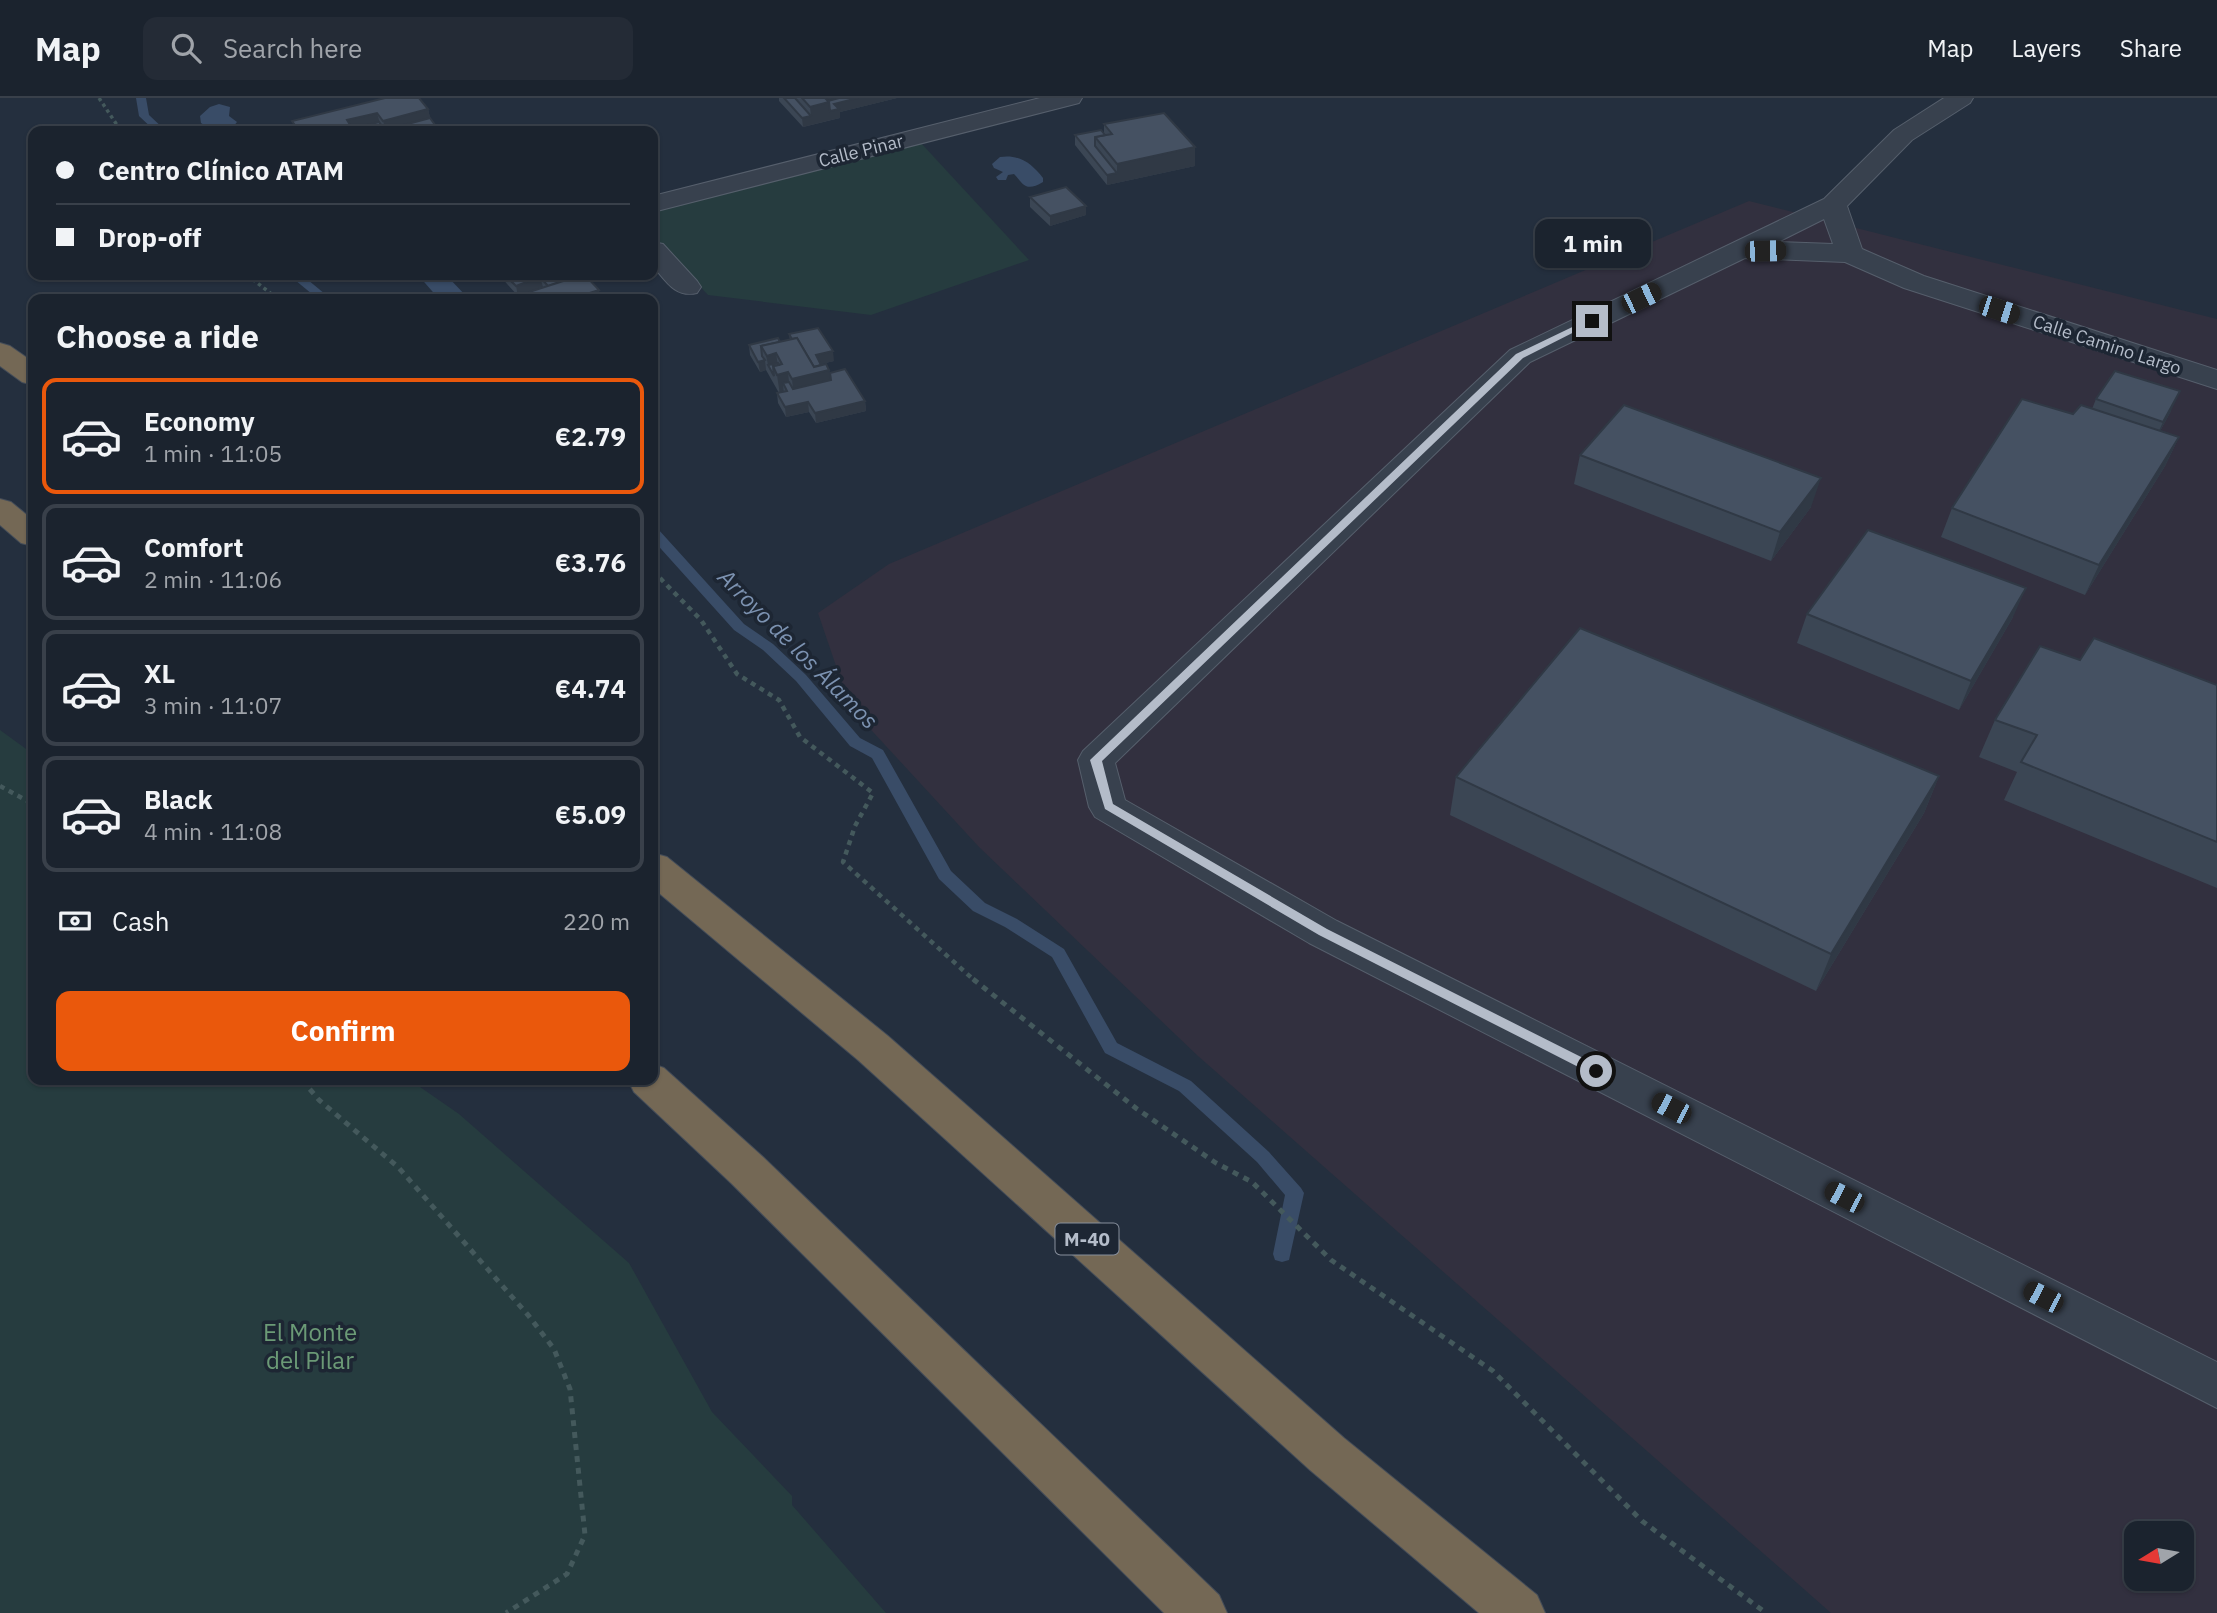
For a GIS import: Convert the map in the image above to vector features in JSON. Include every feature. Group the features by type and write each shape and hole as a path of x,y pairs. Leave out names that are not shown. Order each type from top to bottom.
{"highway":[{"path":"0,352 28,372"},
{"path":"0,509 28,532"},
{"name":"M-40","path":"658,871 873,1048 1327,1454 1519,1613"},
{"path":"654,1085 747,1170 1201,1613"}],"street":[{"name":"Calle Pinar","path":"658,203 1070,98"},
{"path":"1961,98 1903,135 1833,205 1520,356 1096,760 1108,807 1323,932 2217,1386"},
{"path":"1833,205 1850,254"},
{"name":"Calle Camino Largo","path":"1737,251 1793,250 1850,254 1914,282 2217,380"},
{"path":"658,256 687,288"}],"path":[{"path":"99,98 118,126"},
{"path":"253,280 272,294"},
{"path":"658,576 701,620 737,674 779,700 800,737 873,793 855,826 843,862 971,978 1137,1109 1216,1163 1252,1182 1293,1226 1331,1259 1493,1371 1642,1521 1766,1613"},
{"path":"0,786 28,801"},
{"path":"306,1085 319,1100 398,1167 528,1315 554,1349 569,1389 585,1535 567,1574 506,1613"}],"shaded area":[{"path":"1749,201 2217,319 2217,1613 1831,1613 1198,1056 979,847 850,707 818,613 889,564"}],"green space":[{"path":"921,143 1029,260 871,315 708,295 658,241 658,211"},
{"name":"El Monte del Pilar","path":"0,730 28,750 28,1085 417,1085 459,1114 629,1263 712,1412 792,1496 792,1505 886,1613 0,1613"}],"water":[{"path":"219,104 230,107 229,116 237,122 234,126 206,126 201,123 200,116 210,107"},
{"path":"1000,157 1014,157 1025,161 1039,173 1043,182 1028,187 1014,174 1008,175 1006,180 998,180 996,177 1003,172 992,164"},
{"path":"422,280 451,280 464,294 435,294"}],"building":[{"path":"385,98 419,98 428,109 383,121 377,113 347,120 351,126 296,126 292,121"},
{"path":"784,98 795,98 811,116 802,118"},
{"path":"802,98 825,98 829,102 810,107"},
{"path":"858,98 834,104 839,109 830,111 828,101"},
{"path":"1164,113 1195,147 1117,164 1095,137 1112,134 1104,124"},
{"path":"430,118 435,125 431,126 400,126"},
{"path":"379,122 382,126 364,126"},
{"path":"1101,130 1105,135 1095,137 1095,146 1117,173 1107,175 1075,135"},
{"path":"1066,187 1086,206 1050,216 1030,197"},
{"path":"510,280 532,280 516,286"},
{"path":"543,280 566,280 548,286"},
{"path":"566,280 590,280 599,290 587,294 529,292"},
{"path":"818,328 833,351 816,355 821,365 814,367 797,338 792,339 789,334"},
{"path":"778,338 780,342 761,346 765,360 758,362 749,345"},
{"path":"797,338 814,367 826,364 829,370 792,379 788,372 777,375 773,366 782,364 776,353 767,356 761,346"},
{"path":"768,365 779,365 773,366 774,376"},
{"path":"845,369 865,401 815,413 808,402 785,407 777,393 787,391 783,383 789,382 793,389 831,380 830,373"},
{"path":"2115,371 2180,391 2163,422 2096,399"},
{"path":"2022,399 2073,414 2081,405 2179,437 2099,565 1952,508"},
{"path":"1624,405 1821,478 1780,532 1580,455"},
{"path":"1868,530 2026,588 1971,681 1807,614"},
{"path":"1580,628 1939,776 1831,954 1456,777"},
{"path":"2094,638 2217,685 2217,842 2021,762 2037,735 1995,720 2040,646 2080,660"}],"waterway":[{"name":"Arroyo de los Álamos","path":"141,98 144,116 155,126"},
{"name":"Arroyo de los Álamos","path":"301,280 319,294"},
{"name":"Arroyo de los Álamos","path":"658,538 739,627 768,647 801,678 855,742 878,754 945,875 979,907 1011,923 1058,953 1111,1048 1185,1086 1263,1157 1295,1193 1282,1254"}],"route":[{"path":"1592,321 1520,356 1096,760 1108,807 1323,932 1596,1071"}]}
